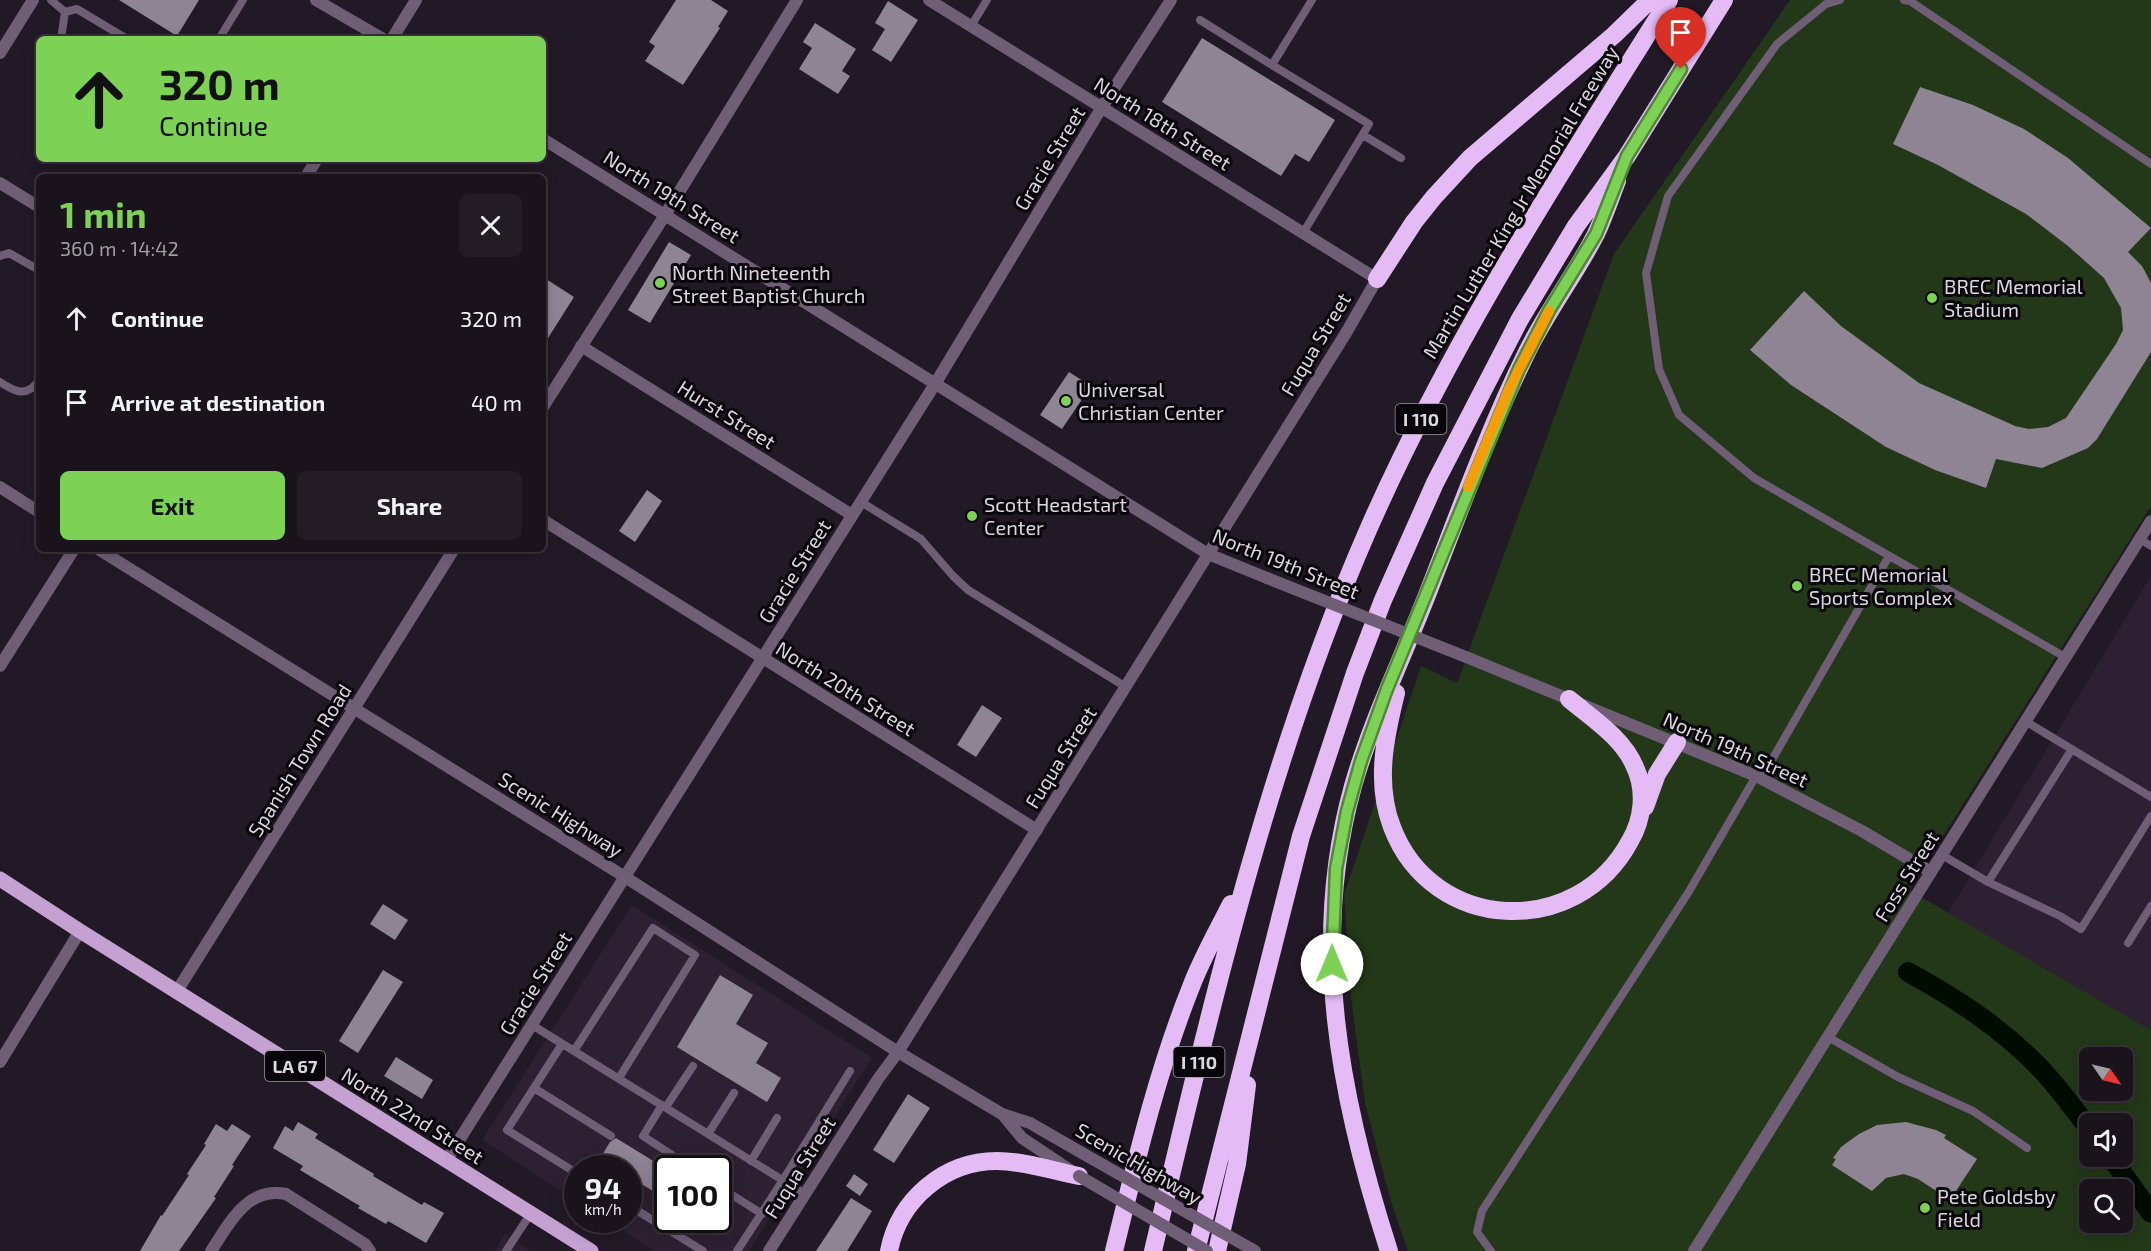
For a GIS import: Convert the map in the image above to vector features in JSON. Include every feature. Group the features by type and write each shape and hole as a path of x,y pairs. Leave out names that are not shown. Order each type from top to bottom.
{"highway":[{"path":"1377,279 1414,222 1470,158 1614,35 1650,0"},
{"name":"Martin Luther King Jr Memorial Freeway","path":"1153,1251 1247,873 1272,786 1304,691 1354,563 1390,482 1459,346 1500,272 1669,0"},
{"name":"I 110","path":"1196,1251 1287,885 1314,794 1354,674 1401,558 1450,453 1520,319 1576,226 1627,156 1724,0"},
{"path":"1389,1251 1353,1129 1342,1070 1333,999 1334,903 1343,829 1358,769 1387,689 1426,598 1509,389 1550,309 1596,234 1627,156"},
{"path":"1426,598 1389,721 1383,756 1383,787 1389,819 1398,839 1417,867 1446,892 1471,904 1502,911 1536,910 1564,902 1597,883 1625,851 1638,826 1657,774 1677,742"},
{"path":"1569,699 1618,741 1635,766 1642,802 1638,826"},
{"path":"1114,1251 1152,1106 1180,1016 1201,964 1247,873"},
{"path":"1217,1251 1237,1164 1259,998"},
{"path":"890,1251 896,1227 914,1199 927,1186 957,1169 983,1162 998,1161 1079,1176"}],"main road":[{"name":"North 22nd Street","path":"0,879 591,1251"}],"street":[{"path":"0,53 33,0"},
{"path":"316,0 377,36"},
{"path":"394,36 416,0"},
{"path":"546,402 665,215 797,0"},
{"name":"North 18th Street","path":"929,0 1377,279"},
{"name":"Gracie Street","path":"446,1161 935,384 1102,107 1172,0"},
{"name":"North 19th Street","path":"546,141 1208,554 1677,742 1759,778 1862,831 1931,872"},
{"path":"0,183 36,205"},
{"name":"Fuqua Street","path":"768,1251 878,1079 898,1052 1340,343 1377,279"},
{"name":"Hurst Street","path":"581,346 852,515"},
{"path":"0,487 36,510"},
{"name":"Foss Street","path":"1694,1251 2151,520"},
{"name":"North 20th Street","path":"546,522 1037,830"},
{"path":"0,666 72,552"},
{"name":"Scenic Highway","path":"103,552 625,877 898,1052 1002,1114 1030,1123 1255,1251"},
{"name":"Spanish Town Road","path":"177,991 452,552"},
{"path":"0,1062 80,931"},
{"name":"Scenic Highway","path":"1002,1114 1022,1138 1079,1176 1207,1251"},
{"path":"211,1251 241,1208 259,1196 274,1192 286,1194 365,1245 370,1251"}],"lane":[{"path":"51,0 65,12"},
{"path":"221,36 243,0"},
{"path":"971,26 987,0"},
{"path":"1272,65 1312,0"},
{"path":"1840,0 1826,4 1777,44 1668,196 1646,273 1659,369 1679,415 1754,478 2066,657"},
{"path":"1904,0 1910,1 2151,164"},
{"path":"65,12 77,9 122,36"},
{"path":"61,36 65,12"},
{"path":"1200,21 1369,124 1303,233"},
{"path":"1363,135 1401,158"},
{"path":"0,256 9,253 36,268"},
{"path":"0,382 14,391 24,392 36,384"},
{"path":"861,502 921,539 968,590 1126,687"},
{"path":"2140,539 2151,546"},
{"path":"1491,1251 1477,1232 1482,1211 1688,893 1759,778 1889,556"},
{"path":"2025,721 2151,797"},
{"path":"1988,882 2072,749"},
{"path":"1942,855 1988,882 2082,929 2151,816"},
{"path":"2128,943 2151,906"},
{"path":"574,1051 653,928 695,955 619,1078"},
{"path":"532,1025 805,1194"},
{"path":"1828,1037 1898,1077 1973,1111 2027,1148"},
{"path":"562,1044 507,1130 564,1165"},
{"path":"672,1155 643,1136 693,1066"},
{"path":"737,1251 850,1071"},
{"path":"534,1088 611,1136"},
{"path":"708,1134 734,1093"},
{"path":"751,1161 777,1118"},
{"path":"732,1195 762,1214"},
{"path":"506,1251 531,1213"},
{"path":"642,1214 703,1251"}],"shaded area":[{"path":"2151,576 2151,1030 1948,913"},
{"path":"632,905 872,1058 749,1251 655,1251 627,1233 642,1233 642,1155 564,1155 564,1193 482,1140"},
{"path":"505,1234 531,1251 495,1251"}],"green space":[{"name":"BREC Memorial Sports Complex","path":"1790,0 2151,0 2151,506 1909,890 2151,1030 2151,1251 1408,1251 1391,1202 1365,1103 1351,998 1344,895 1421,666 1457,683 1614,254"}],"building":[{"path":"119,0 199,0 177,36"},
{"path":"676,0 711,0 728,11 718,27 720,28 683,85 645,61 655,46 649,42"},
{"path":"888,1 918,20 891,62 872,50 885,29 875,23"},
{"path":"815,23 856,49 842,71 850,76 838,94 799,69 812,48 803,42"},
{"path":"1202,38 1335,120 1309,162 1295,154 1281,176 1162,102"},
{"path":"1920,87 1973,105 2024,129 2068,158 2151,228 2128,252 2142,266 2151,283 2151,352 2097,439 2088,448 2042,468 1996,459 1986,488 1935,470 1886,447 1791,385 1750,350 1804,291 1841,326 1919,383 2015,426 2029,429 2048,427 2066,418 2116,344 2123,330 2121,308 2104,278 2068,246 2026,214 1938,165 1893,144"},
{"name":"North Nineteenth Street Baptist Church","path":"669,242 691,255 650,323 628,310"},
{"path":"546,279 574,297 546,341"},
{"name":"Universal Christian Center","path":"1069,372 1091,386 1062,429 1040,415"},
{"path":"647,490 662,501 635,542 619,531"},
{"path":"982,705 1002,718 976,757 957,745"},
{"path":"383,904 408,920 395,940 370,924"},
{"path":"383,970 403,982 358,1053 339,1041"},
{"path":"720,975 753,995 736,1024 768,1043 756,1063 781,1078 767,1102 677,1047"},
{"path":"396,1057 433,1080 422,1099 384,1076"},
{"path":"908,1094 930,1108 894,1163 873,1150"},
{"path":"298,1122 318,1134 315,1138 374,1174 373,1176 422,1205 424,1202 444,1213 426,1243 388,1221 386,1224 358,1208 360,1206 300,1170 303,1166 273,1148 285,1126 293,1131"},
{"path":"1906,1122 1946,1135 1944,1138 1977,1159 1950,1200 1918,1179 1904,1174 1886,1178 1872,1191 1832,1165 1836,1159 1833,1158 1841,1147 1859,1134 1877,1125"},
{"path":"216,1124 227,1131 232,1124 251,1136 232,1165 234,1166 214,1197 216,1198 179,1251 140,1251 161,1215 189,1175 187,1174 206,1145 204,1144"},
{"path":"616,1138 654,1161 654,1192 642,1184 642,1155 602,1155 610,1142"},
{"path":"854,1174 868,1184 860,1196 846,1186"},
{"path":"851,1198 872,1211 847,1251 816,1251"}],"waterway":[{"path":"1908,972 1961,1004 2011,1040 2048,1076 2079,1116"},
{"path":"2118,1167 2151,1213"}],"slow traffic":[{"path":"1468,487 1509,389 1549,311"}],"place":[{"name":"North Nineteenth Street Baptist Church","path":"660,283"},
{"name":"BREC Memorial Stadium","path":"1932,298"},
{"name":"Universal Christian Center","path":"1066,401"},
{"name":"Scott Headstart Center","path":"972,516"},
{"name":"BREC Memorial Sports Complex","path":"1797,586"},
{"name":"Pete Goldsby Field","path":"1925,1208"}],"route":[{"path":"1332,964 1336,869 1347,811 1370,733 1387,689 1426,598 1509,389 1550,309 1596,234 1627,156 1681,69"}]}
